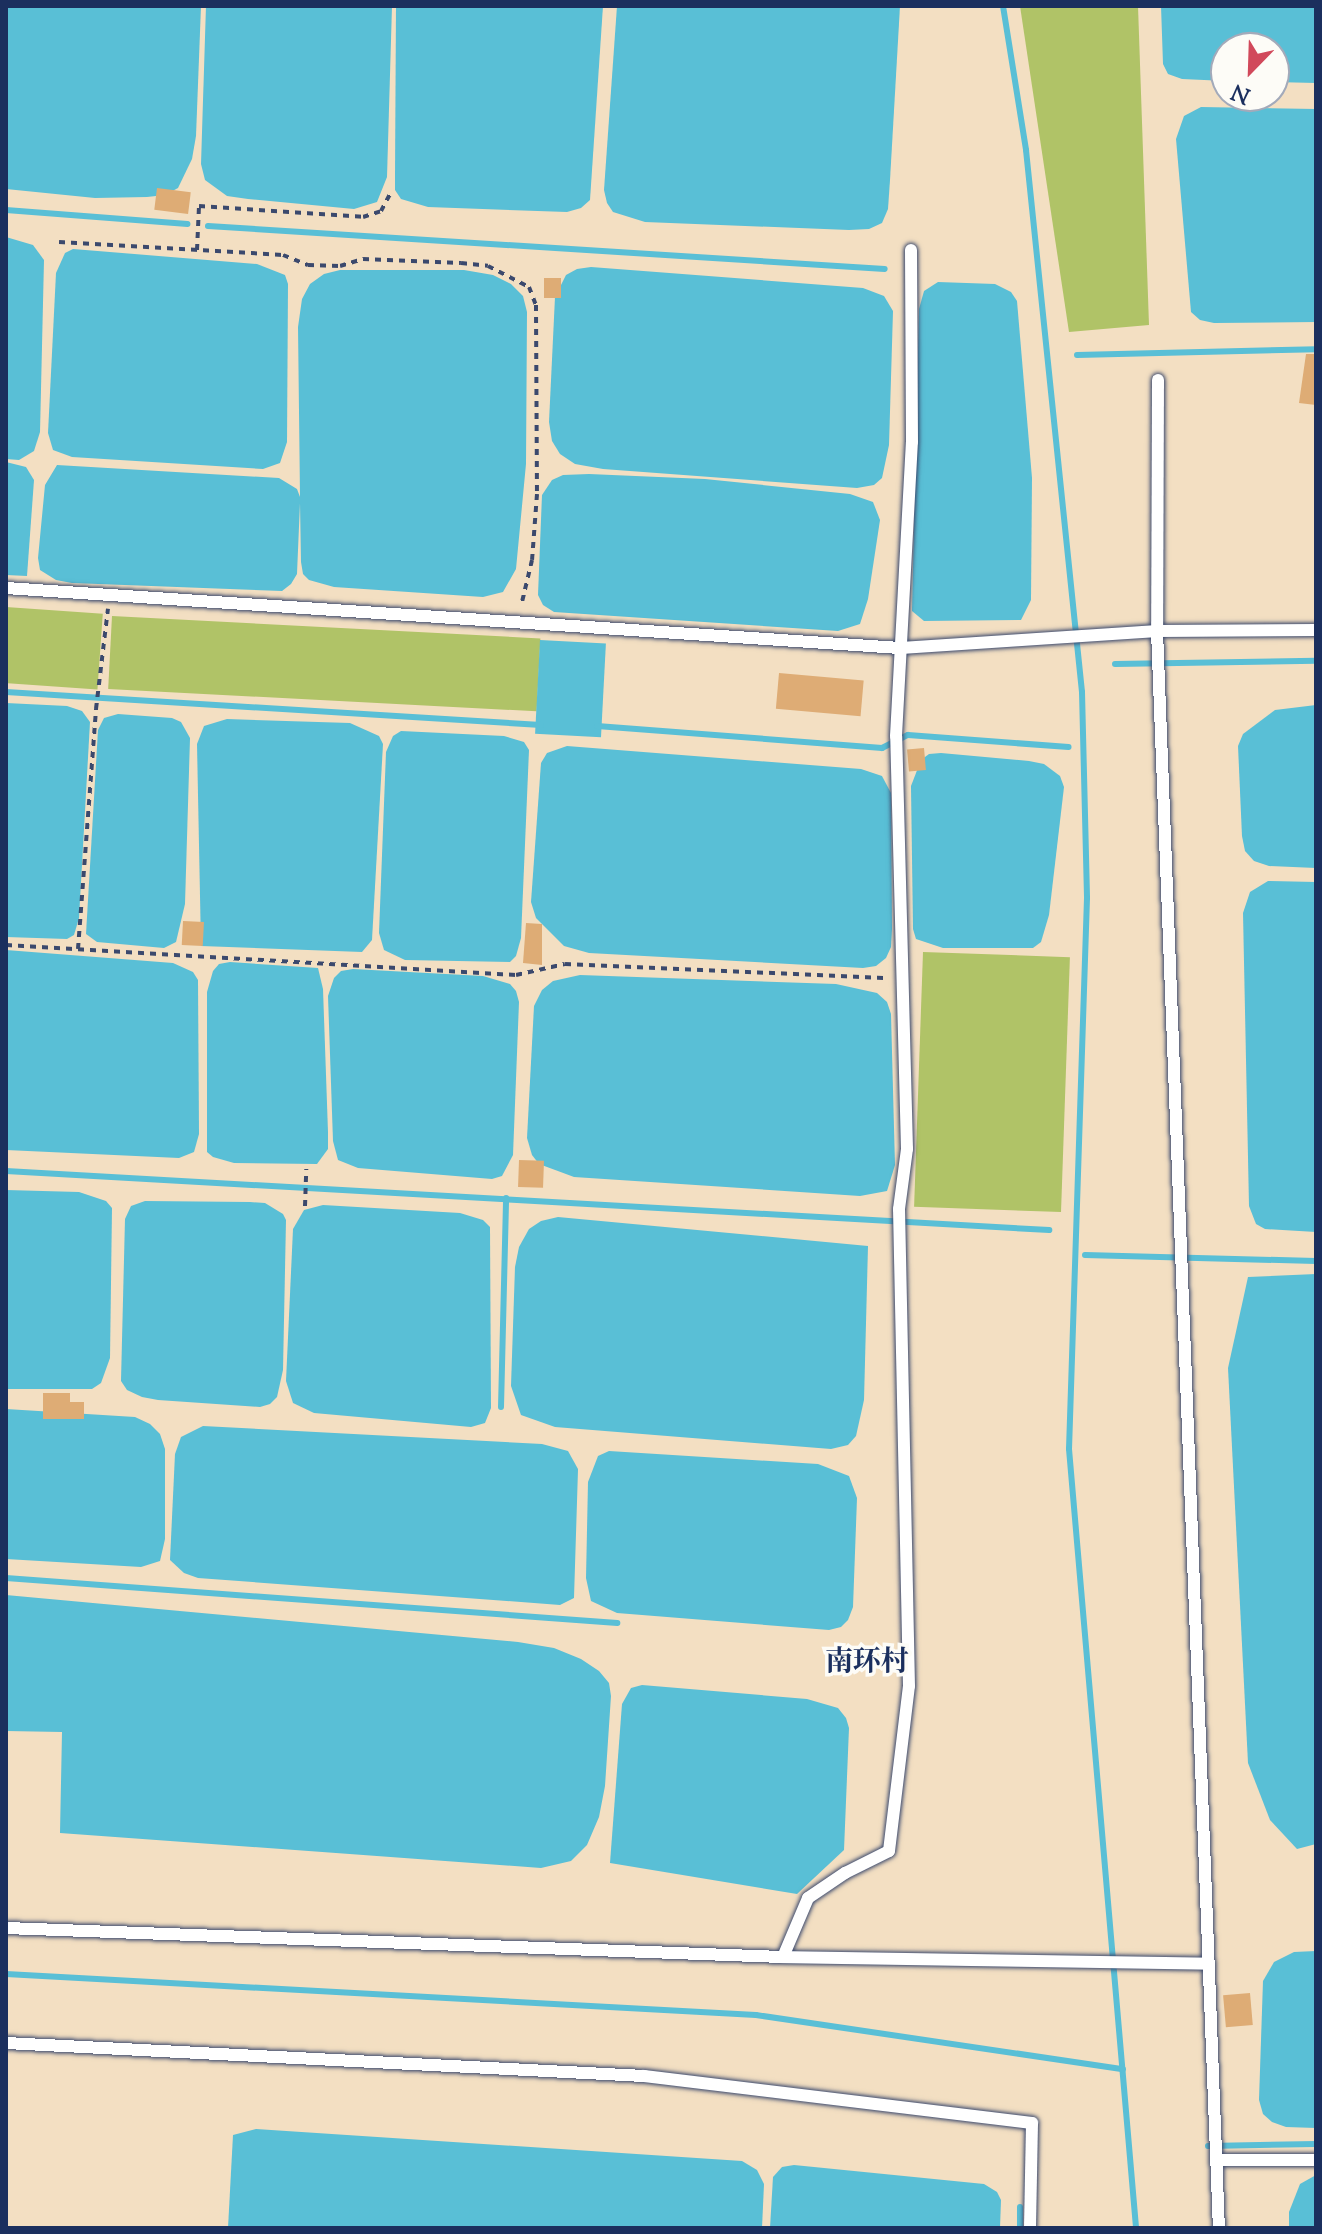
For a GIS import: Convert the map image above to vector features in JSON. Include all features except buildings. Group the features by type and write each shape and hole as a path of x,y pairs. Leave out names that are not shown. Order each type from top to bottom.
{"lane":[{"path":"783,1957 808,1898 845,1873 889,1851 909,1686 899,1209 907,1149 896,736 912,442 911,250"},
{"path":"1158,380 1157,631 1219,2228"},
{"path":"6,588 901,648 1157,631 1316,630"},
{"path":"6,1928 783,1957 1207,1964"},
{"path":"6,2043 644,2076 1032,2123 1030,2228"},
{"path":"1216,2160 1316,2160"}],"path":[{"path":"197,250 199,206 363,217 381,211 390,194"},
{"path":"59,242 283,255 318,265 340,266 363,259 461,263 488,266 529,287 536,305 537,494 532,560 519,616"},
{"path":"78,949 96,709 109,603"},
{"path":"6,945 516,975 565,964 897,979"},
{"path":"305,1206 306,1169"}],"green space":[{"path":"1020,6 1138,6 1149,325 1069,332"},
{"path":"6,607 103,614 97,690 6,683"},
{"path":"112,616 540,638 537,711 108,689"},
{"path":"923,952 1070,957 1061,1212 914,1207"}],"water":[{"path":"6,6 201,6 196,136 192,159 178,188 165,195 95,198 6,189"},
{"path":"206,6 392,6 387,177 377,202 354,209 248,199 227,196 205,180 201,164"},
{"path":"396,6 603,6 590,200 581,208 567,212 428,207 401,199 395,190"},
{"path":"617,6 900,6 888,209 882,223 869,229 849,230 645,222 613,212 604,190"},
{"path":"1161,6 1316,6 1316,83 1290,82 1290,32 1210,32 1210,80 1182,79 1168,74 1163,64"},
{"path":"1201,107 1210,107 1210,112 1316,109 1316,322 1214,323 1200,320 1191,312 1176,139 1184,116"},
{"path":"6,237 33,245 44,260 40,432 34,451 19,460 6,459"},
{"path":"73,249 257,264 285,275 288,284 287,442 280,463 263,469 72,457 53,450 48,433 56,273 65,253"},
{"path":"591,267 863,288 884,296 893,311 889,445 882,478 874,485 857,488 603,469 575,464 560,454 552,441 549,422 555,297 566,275"},
{"path":"340,270 464,270 493,275 511,284 523,296 527,312 526,464 516,569 503,592 483,597 334,587 309,580 303,574 301,562 300,503 297,574 282,591 72,583 56,580 40,570 38,558 45,485 57,465 279,478 297,489 300,497 298,327 302,299 310,284 324,274"},
{"path":"938,282 995,284 1011,292 1017,301 1032,478 1031,600 1021,620 924,621 912,611 919,309 924,291"},
{"path":"6,462 26,467 34,480 27,576 6,575"},
{"path":"563,475 705,479 850,494 873,502 880,520 868,599 860,624 838,631 554,612 543,605 538,595 542,495 552,480"},
{"path":"540,640 606,643 601,737 535,734"},
{"path":"6,703 67,706 82,711 90,722 79,918 74,935 67,939 6,937"},
{"path":"1316,705 1316,868 1269,866 1254,861 1245,851 1242,836 1238,746 1243,734 1275,710"},
{"path":"118,714 172,718 181,722 190,738 185,904 176,942 164,948 97,942 86,934 98,730 104,718"},
{"path":"227,719 350,723 379,736 383,744 372,940 362,952 201,946 197,744 204,726"},
{"path":"401,731 504,736 524,742 529,750 521,938 516,956 510,962 405,960 384,950 379,933 386,752 393,736"},
{"path":"567,746 861,769 882,776 891,793 892,929 891,947 886,958 876,966 863,968 589,953 564,946 536,918 531,902 541,763 547,753"},
{"path":"929,754 1029,761 1044,764 1060,776 1064,787 1049,915 1041,942 1033,948 943,948 916,939 913,929 911,786 921,760"},
{"path":"1268,881 1316,882 1316,1232 1265,1229 1256,1224 1249,1206 1243,913 1250,892"},
{"path":"6,950 173,963 193,972 198,980 199,1134 194,1152 179,1158 6,1150"},
{"path":"230,962 318,968 323,989 328,1149 317,1164 234,1163 207,1152 207,992 213,971 219,964"},
{"path":"353,969 483,976 510,984 516,991 519,1002 513,1155 502,1176 492,1179 358,1168 338,1160 333,1141 328,996 334,978 341,971"},
{"path":"580,975 836,984 877,993 887,1002 891,1014 895,1165 887,1191 860,1196 574,1177 539,1164 532,1155 527,1138 534,1006 542,990 553,981"},
{"path":"6,1190 79,1192 106,1201 112,1208 110,1358 101,1383 92,1389 6,1389"},
{"path":"145,1201 265,1203 283,1214 286,1220 283,1370 277,1397 270,1404 260,1407 158,1400 127,1390 121,1381 125,1219 131,1206"},
{"path":"323,1205 460,1213 483,1220 490,1227 491,1408 485,1423 471,1427 314,1413 293,1403 286,1381 293,1229 304,1210"},
{"path":"558,1217 868,1246 864,1400 856,1436 848,1445 831,1449 555,1427 521,1415 511,1386 515,1267 519,1247 529,1229 541,1221"},
{"path":"1316,1274 1316,1844 1297,1849 1270,1820 1248,1763 1228,1368 1248,1277"},
{"path":"6,1409 135,1417 150,1424 160,1434 165,1449 165,1539 160,1561 141,1567 6,1559"},
{"path":"203,1426 542,1444 568,1451 578,1469 574,1598 560,1605 198,1578 184,1573 170,1560 175,1454 181,1437"},
{"path":"609,1451 818,1464 849,1476 857,1498 853,1607 848,1620 841,1627 829,1630 617,1613 591,1601 586,1578 588,1482 598,1456"},
{"path":"6,1595 518,1642 554,1648 581,1659 599,1671 609,1683 611,1696 605,1786 599,1817 587,1845 571,1861 541,1868 60,1833 62,1732 6,1731"},
{"path":"642,1685 807,1699 838,1708 849,1728 844,1850 797,1894 610,1863 622,1704 631,1688"},
{"path":"1316,1951 1316,2128 1286,2127 1272,2122 1263,2114 1259,2100 1263,1981 1274,1962 1294,1952"},
{"path":"256,2129 742,2161 757,2170 764,2184 762,2228 228,2228 233,2135"},
{"path":"794,2165 984,2184 997,2192 1001,2200 1000,2228 770,2228 773,2177 782,2167"},
{"path":"1316,2175 1316,2228 1289,2228 1289,2212 1300,2184"}],"waterway":[{"path":"1003,6 1026,150 1082,692 1087,898 1069,1449 1136,2228"},
{"path":"6,210 187,224"},
{"path":"208,226 885,269"},
{"path":"1077,355 1316,349"},
{"path":"1115,664 1316,661"},
{"path":"6,692 541,725"},
{"path":"597,726 882,748 908,735 1069,747"},
{"path":"6,1171 1049,1230"},
{"path":"501,1407 506,1198"},
{"path":"1085,1255 1316,1261"},
{"path":"6,1578 617,1623"},
{"path":"6,1974 756,2015 1123,2069"},
{"path":"1208,2146 1316,2144"},
{"path":"1020,2207 1020,2228"}],"district":[{"name":"南环村","path":"867,1663"}]}
